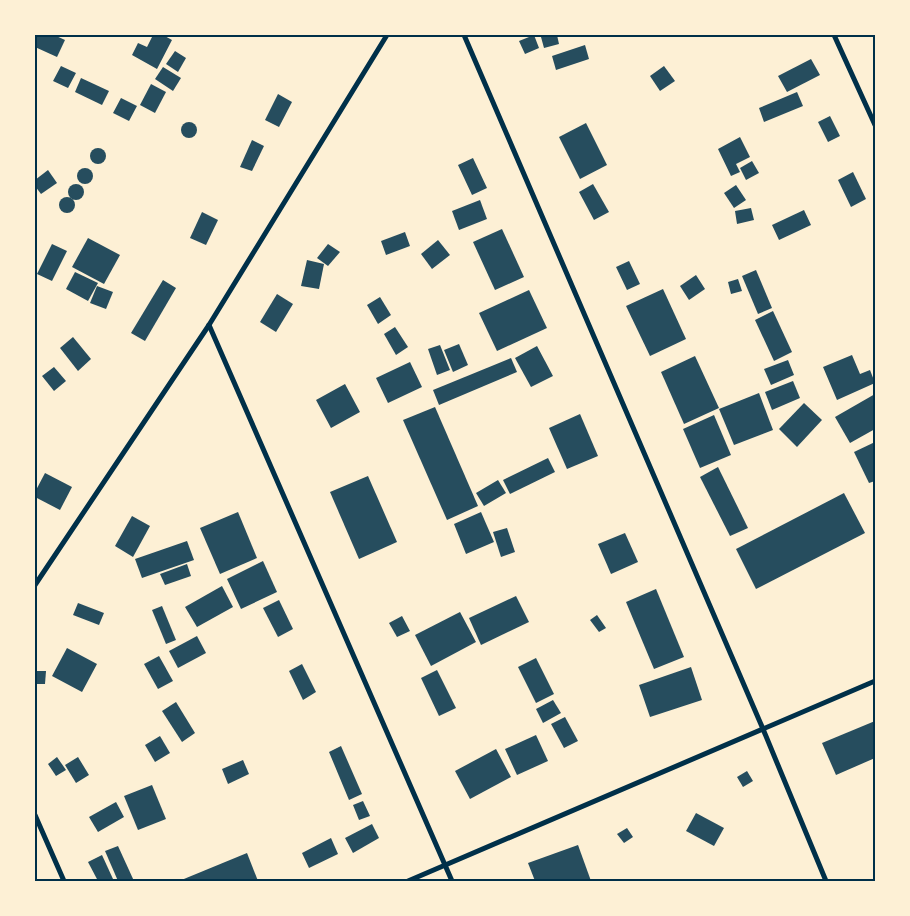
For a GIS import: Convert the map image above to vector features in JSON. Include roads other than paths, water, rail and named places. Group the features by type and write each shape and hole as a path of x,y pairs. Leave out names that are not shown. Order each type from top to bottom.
{"street":[{"path":"35,585 209,325 387,35"},
{"path":"464,35 763,729 826,881"},
{"path":"834,35 875,125"},
{"path":"209,325 452,881"},
{"path":"408,881 875,681"},
{"path":"35,815 64,881"}]}
